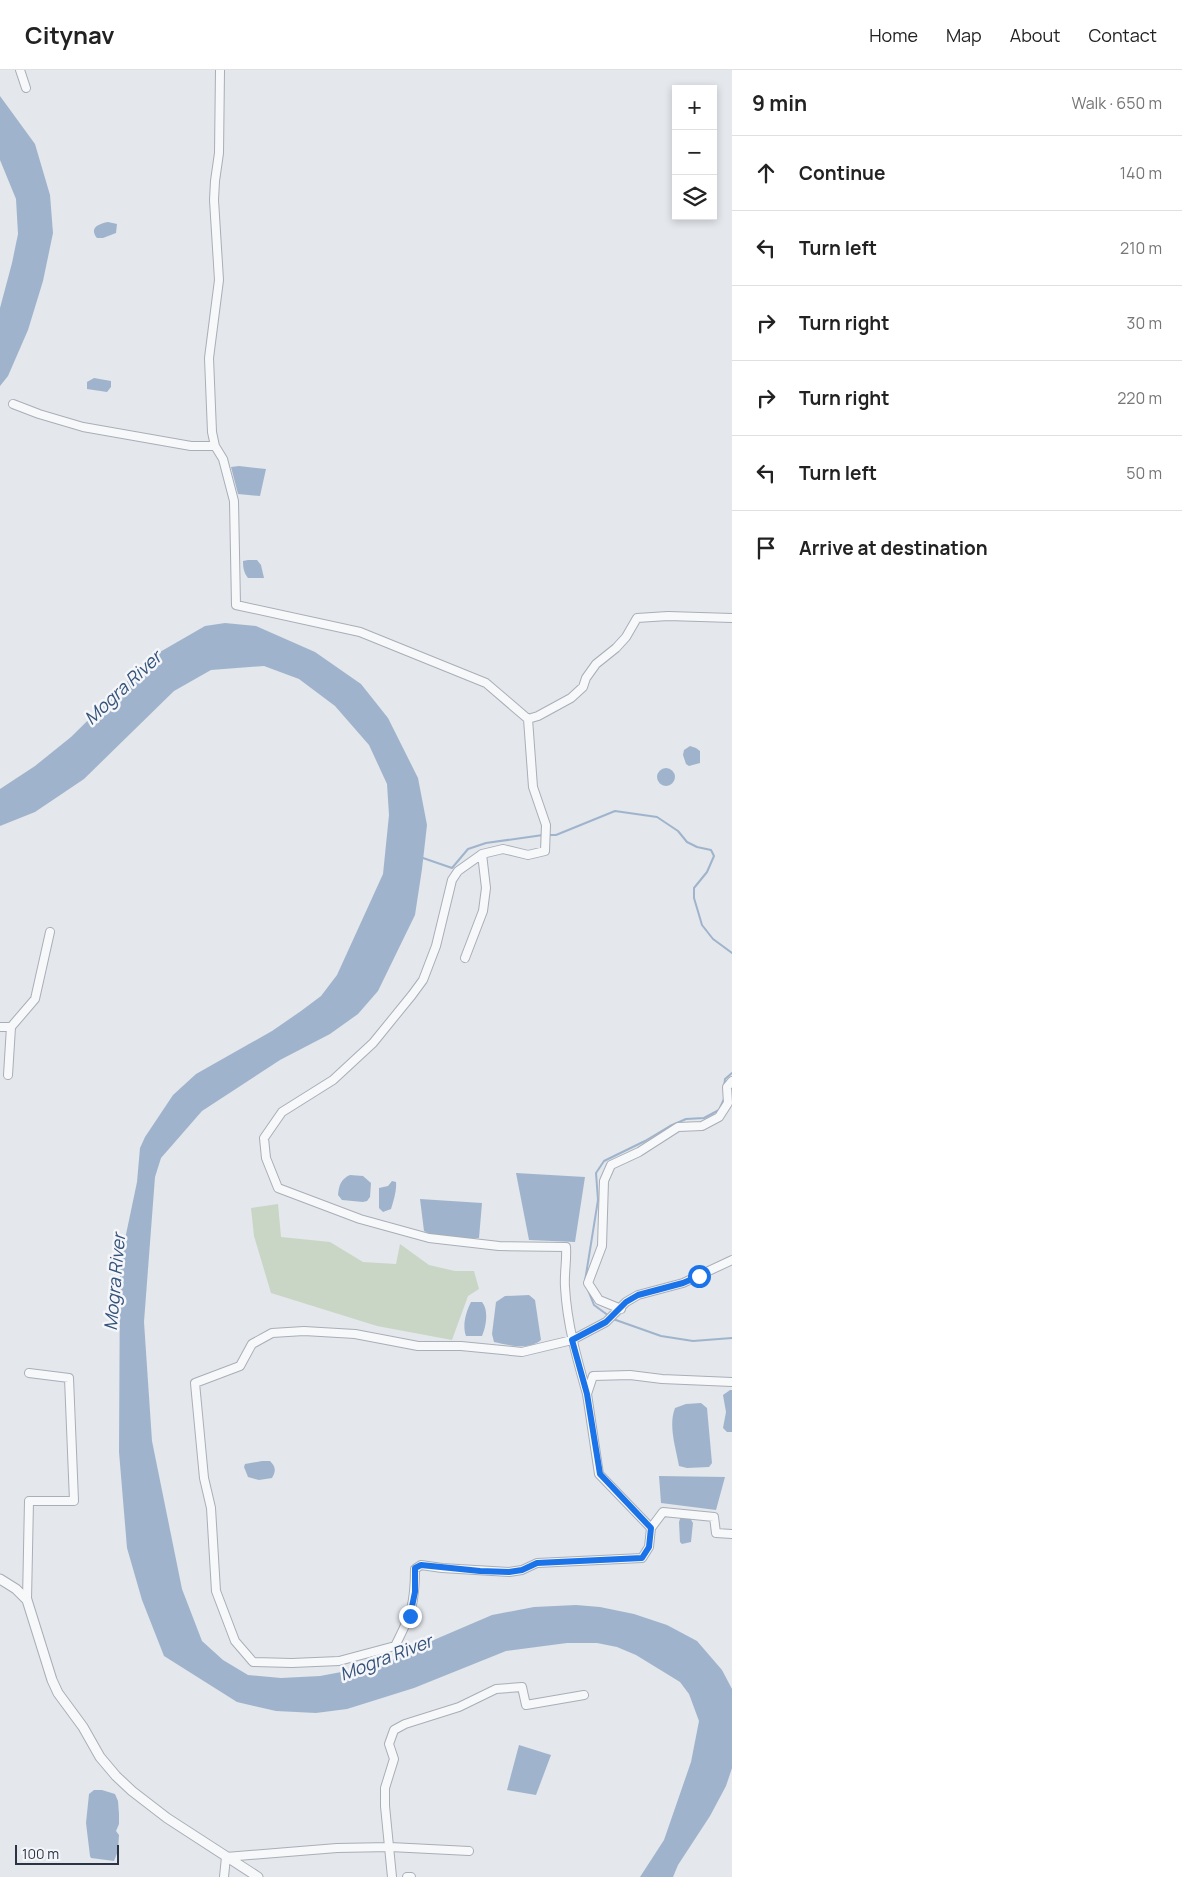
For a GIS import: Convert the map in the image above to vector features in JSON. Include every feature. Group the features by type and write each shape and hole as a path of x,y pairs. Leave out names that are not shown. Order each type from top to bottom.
{"street":[{"path":"20,70 26,88"},
{"path":"220,70 219,153 214,200 219,280 209,358 212,432 215,446 223,459 234,501 236,606 360,632 486,683 528,719 533,788 546,825 545,851 528,855 503,849 482,854 458,871 452,880 436,946 423,980 373,1043 333,1080 282,1112 264,1138 266,1158 278,1188 360,1219 428,1238 499,1246 566,1247 565,1285 572,1340 587,1394 600,1474 651,1528"},
{"path":"13,404 83,427 191,446 215,446"},
{"path":"528,719 538,716 571,698 583,688 586,678 596,664 616,648 626,637 638,618 668,616 732,618"},
{"path":"465,958 483,911 486,888 482,854"},
{"path":"8,1075 11,1027 35,1000 50,932"},
{"path":"0,1027 11,1027"},
{"path":"621,1309 599,1300 588,1283 602,1246 604,1181 611,1165 639,1152 678,1127 702,1126 719,1118 728,1103 727,1087 732,1082"},
{"path":"732,1260 683,1283 638,1295 626,1302 606,1322 572,1340 522,1352 461,1346 418,1346 355,1334 304,1331 272,1333 252,1344 240,1366 195,1383 204,1478 211,1508 216,1591 235,1641 253,1662 339,1661 395,1646 410,1616 415,1592 415,1568 421,1565 509,1572 522,1570 537,1563 642,1558 649,1547 651,1528 663,1512 690,1513 714,1517 716,1533 732,1534"},
{"path":"29,1374 69,1378 74,1500 29,1501 27,1600 52,1680 58,1693 83,1727 100,1757 121,1782 167,1818 258,1877"},
{"path":"587,1394 593,1376 630,1375 662,1379 732,1382"},
{"path":"0,1579 27,1600"},
{"path":"392,1877 385,1788 394,1759 389,1744 394,1730 405,1724 459,1707 496,1689 522,1687 526,1705 584,1696"},
{"path":"226,1857 337,1848 390,1846 469,1850"},
{"path":"224,1877 226,1857"}],"green space":[{"path":"278,1204 281,1237 330,1242 363,1262 396,1264 400,1244 429,1265 455,1271 474,1271 479,1289 468,1296 452,1340 377,1326 271,1293 254,1236 251,1208"}],"water":[{"path":"0,96 35,144 50,195 53,233 43,281 28,330 8,376 0,386 0,308 18,234 16,199 0,160"},
{"path":"108,222 117,224 116,233 103,238 97,238 94,229"},
{"path":"94,378 111,381 111,387 107,392 87,389 87,382"},
{"path":"231,467 266,469 260,496 238,494"},
{"path":"257,560 261,565 264,578 248,578 244,570 243,561"},
{"name":"Mogra River","path":"225,623 256,626 315,652 361,684 388,718 418,778 427,825 415,915 378,991 358,1014 330,1034 280,1060 202,1111 161,1158 155,1177 144,1322 152,1441 182,1589 202,1641 223,1660 248,1675 281,1678 320,1676 384,1664 492,1615 534,1607 576,1605 600,1607 634,1614 667,1625 697,1641 722,1670 732,1689 732,1768 726,1786 710,1816 678,1865 673,1877 640,1877 664,1840 691,1762 699,1721 689,1694 680,1682 636,1655 617,1647 597,1643 567,1643 506,1651 414,1688 347,1709 316,1713 276,1711 237,1702 164,1656 142,1600 127,1548 119,1452 120,1263 137,1182 140,1148 145,1137 173,1095 196,1074 272,1031 301,1011 321,996 337,975 383,874 389,815 387,784 369,745 335,706 299,679 264,666 211,670 174,691 84,779 35,812 0,826 0,789 35,766 71,737 153,656 205,626"},
{"path":"690,746 700,751 700,763 689,766 686,764 683,755 684,750"},
{"path":"666,768 672,771 675,777 672,783 666,786 660,783 657,777 660,771"},
{"path":"516,1173 585,1177 575,1242 529,1240"},
{"path":"350,1175 363,1176 371,1183 370,1197 367,1201 342,1200 338,1195 344,1178"},
{"path":"392,1181 396,1182 393,1203 391,1209 383,1212 379,1208 379,1188 388,1186"},
{"path":"420,1199 482,1203 479,1238 442,1240 424,1231"},
{"path":"529,1295 535,1300 541,1340 524,1346 512,1346 494,1342 492,1334 496,1302 505,1296"},
{"path":"471,1302 482,1302 486,1309 486,1323 482,1336 466,1336 465,1319"},
{"path":"732,1390 732,1432 727,1432 723,1428 726,1412 723,1395"},
{"path":"701,1403 707,1408 712,1463 709,1467 687,1468 679,1466 672,1430 675,1408 686,1404"},
{"path":"270,1461 273,1465 275,1471 272,1478 259,1480 248,1477 244,1467 245,1464"},
{"path":"659,1476 725,1477 716,1510 661,1503"},
{"path":"681,1516 690,1518 693,1523 691,1542 682,1544 680,1542 679,1522"},
{"path":"519,1745 551,1755 536,1795 507,1790"},
{"path":"94,1790 115,1794 118,1801 119,1824 116,1831 119,1835 118,1851 114,1861 91,1858 90,1856 86,1823 89,1794"}],"waterway":[{"path":"548,835 556,835 615,811 657,817 678,831 687,842 697,847 711,850 714,856 707,872 694,888 694,898 702,925 713,939 732,953"},
{"path":"423,858 452,868 468,849 486,843 543,835"},
{"path":"724,1087 725,1079 732,1073"},
{"path":"585,1281 598,1200 596,1173 604,1161 686,1119 704,1118 719,1110 724,1099"},
{"path":"588,1290 594,1305 609,1316"},
{"path":"613,1319 661,1336 693,1341 732,1338"}],"route":[{"path":"410,1616 415,1592 415,1568 421,1565 494,1573 522,1570 537,1563 642,1558 649,1547 651,1528 600,1474 587,1394 572,1340 606,1322 626,1302 638,1295 683,1283 699,1276"}]}
